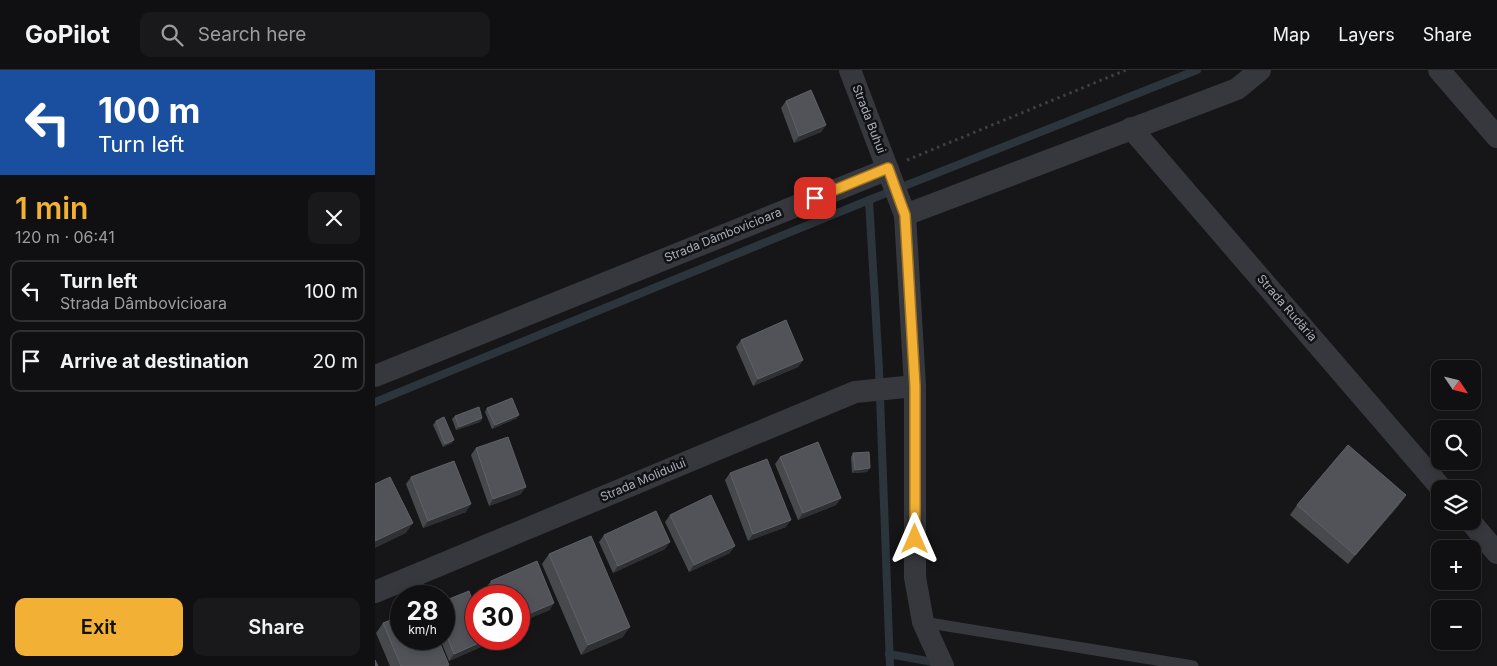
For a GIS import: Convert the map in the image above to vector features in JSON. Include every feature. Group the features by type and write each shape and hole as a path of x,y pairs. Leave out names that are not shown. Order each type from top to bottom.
{"street":[{"name":"Strada Buhui","path":"850,70 903,210 915,386 915,577 923,622 943,666"},
{"path":"903,210 1237,89 1260,70"},
{"path":"1439,70 1497,138"},
{"name":"Strada Rudăria","path":"1131,128 1434,480"},
{"name":"Strada Dâmbovicioara","path":"375,376 889,173"},
{"name":"Strada Molidului","path":"375,592 855,392 915,386"},
{"path":"1478,530 1497,553"}],"lane":[{"path":"923,622 1193,666"}],"path":[{"path":"889,173 1126,70"}],"building":[{"path":"811,90 826,125 799,136 786,101"},
{"path":"786,320 803,360 758,379 741,340"},
{"path":"512,398 519,415 495,425 487,408"},
{"path":"479,407 482,418 459,427 455,416"},
{"path":"444,417 454,440 445,444 436,421"},
{"path":"508,437 526,487 493,499 476,448"},
{"path":"818,442 841,498 803,513 780,457"},
{"path":"1348,445 1406,495 1355,555 1297,505"},
{"path":"869,452 870,468 855,470 853,453"},
{"path":"767,459 791,520 753,534 730,473"},
{"path":"454,461 471,504 428,521 411,477"},
{"path":"390,477 413,523 375,541 375,484"},
{"path":"711,495 735,546 694,565 670,515"},
{"path":"656,511 670,542 618,566 604,535"},
{"path":"591,536 630,627 588,645 549,554"},
{"path":"537,561 554,603 530,613 530,585 493,585 491,581"},
{"path":"465,593 465,649 454,654 452,650 455,650 455,597"},
{"path":"390,620 390,640 383,623"},
{"path":"394,650 443,650 449,665 445,666 401,666"}],"waterway":[{"path":"869,200 1197,70"},
{"path":"375,402 869,200 879,369 890,666"},
{"path":"889,654 938,663"}],"route":[{"path":"815,198 888,168 905,215 915,386 915,539"}]}
